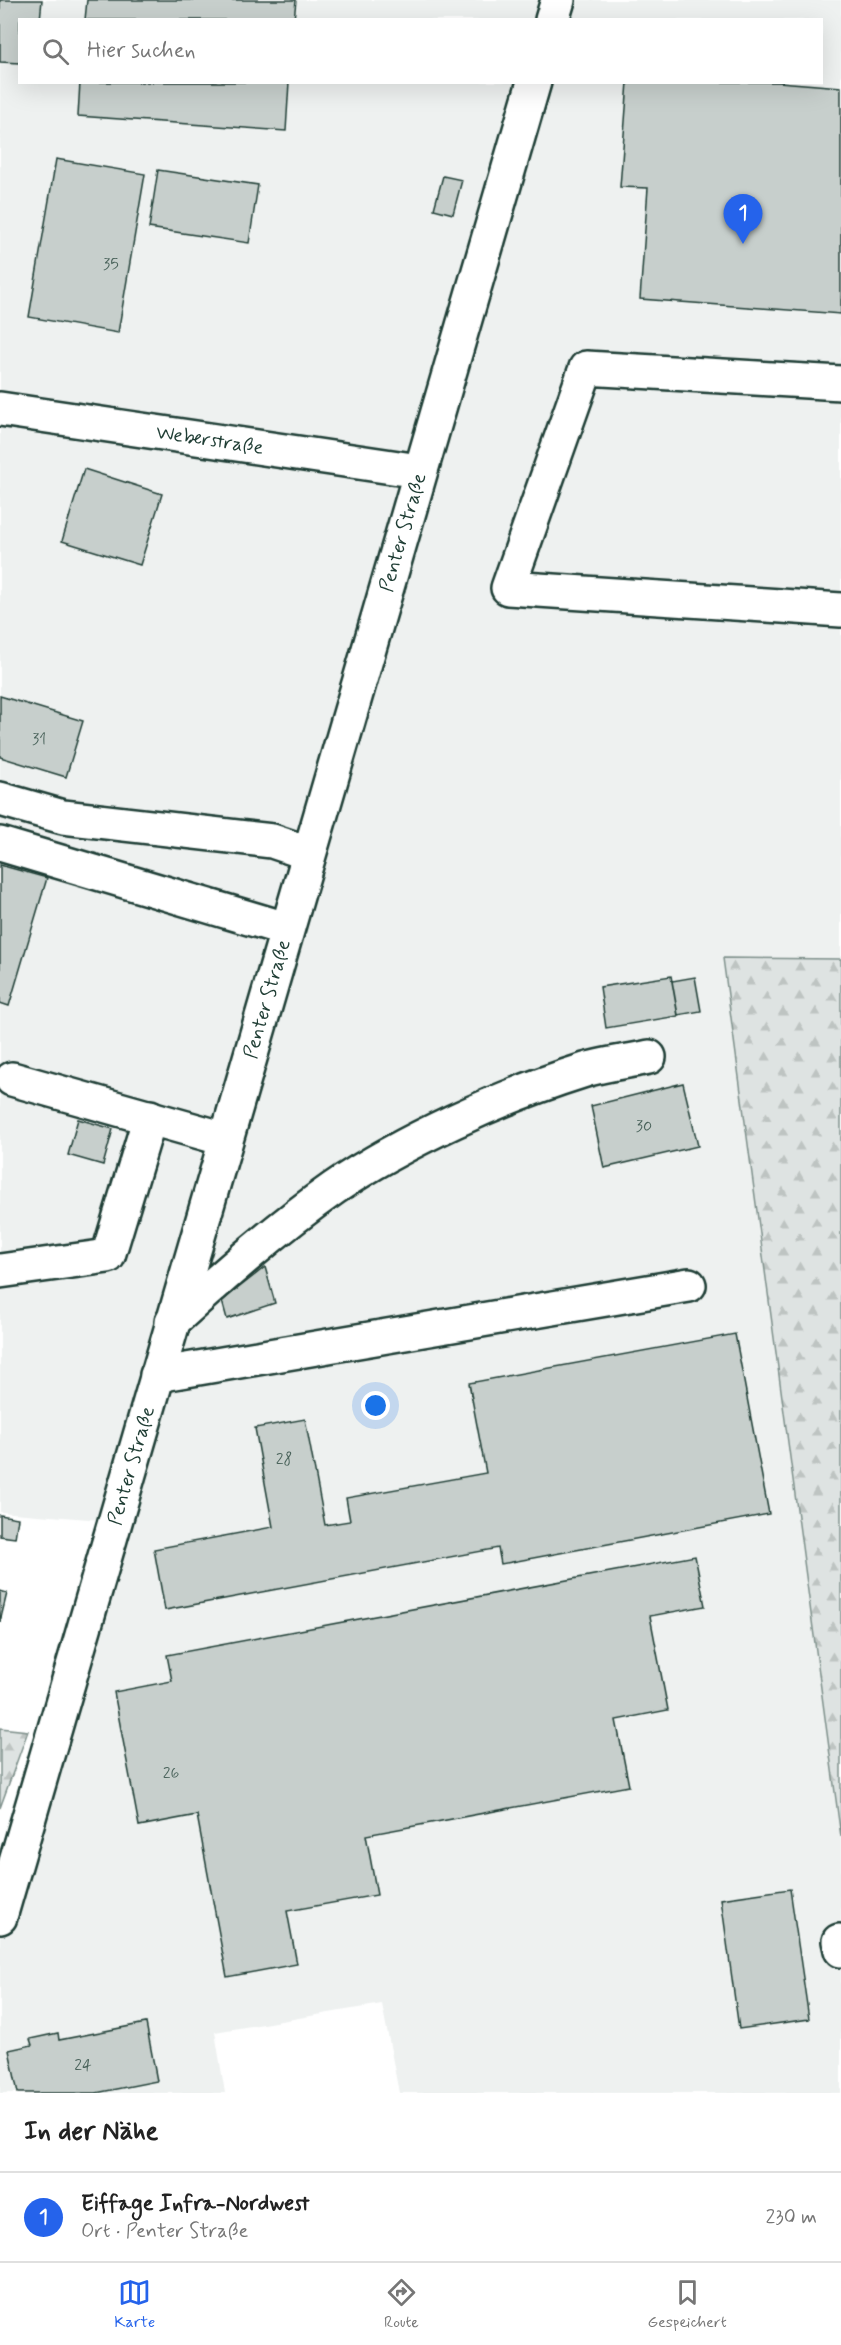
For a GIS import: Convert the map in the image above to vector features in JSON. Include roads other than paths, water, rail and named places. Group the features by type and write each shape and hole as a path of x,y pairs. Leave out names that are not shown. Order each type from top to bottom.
{"street":[{"path":"553,18 558,0"},
{"name":"Penter Straße","path":"0,1917 533,84"},
{"path":"841,383 586,368 508,588 841,610"},
{"name":"Weberstraße","path":"0,409 419,471"},
{"path":"0,799 63,817 272,841 308,853"},
{"path":"0,844 286,929"},
{"path":"172,1322 233,1267 335,1188 389,1156 443,1128 520,1094 583,1071 649,1057"},
{"path":"12,1079 225,1139"},
{"path":"0,1271 108,1256 150,1117"},
{"path":"157,1375 689,1285"}],"place":[{"name":"Eiffage Infra-Nordwest","path":"743,244"}]}
